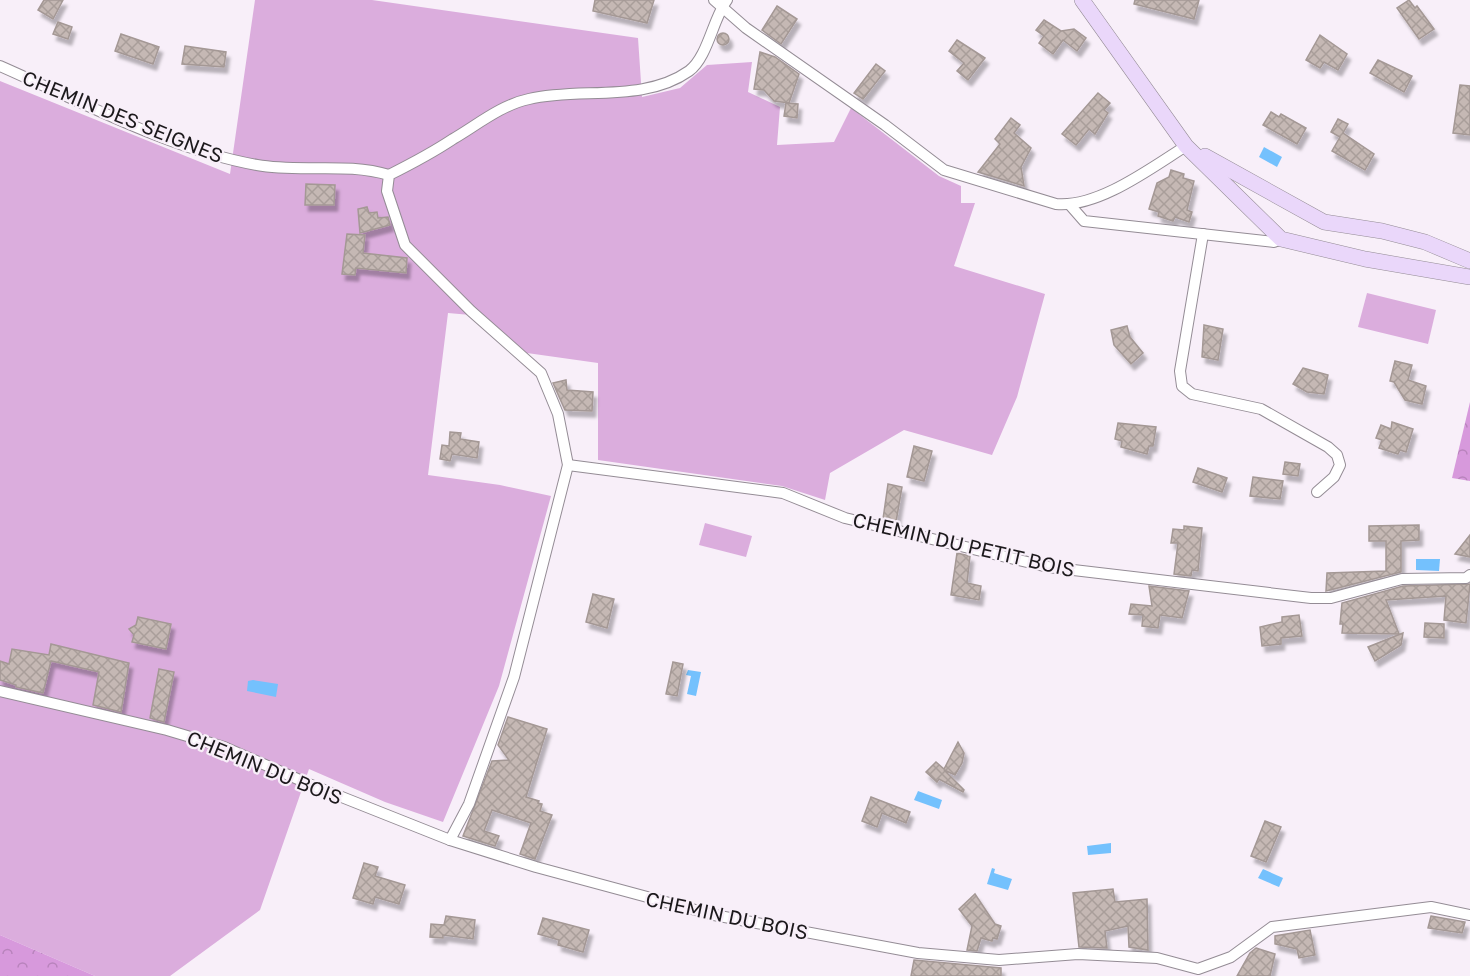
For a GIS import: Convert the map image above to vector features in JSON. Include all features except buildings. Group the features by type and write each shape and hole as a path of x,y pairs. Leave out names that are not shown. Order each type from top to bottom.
{"street":[{"path":"1082,0 1186,146 1281,238 1365,259 1470,277"},
{"path":"450,840 468,804 514,677 568,465 558,414 541,374 471,311 405,245 387,191 389,175 425,157 497,112 528,99 647,88 668,83 691,70 715,29 721,3 787,57 885,125 944,170 1056,204 1070,205 1100,196 1186,146"},
{"name":"CHEMIN DES SEIGNES","path":"0,66 210,155 259,165 370,169 389,175"},
{"path":"1186,146 1324,222 1382,231 1425,242 1470,261"},
{"path":"1070,205 1084,222 1277,242 1281,238"},
{"path":"1203,234 1180,371 1182,386 1192,394 1262,410 1328,447 1337,455 1340,465 1334,477 1317,492"},
{"name":"CHEMIN DU PETIT BOIS","path":"568,465 783,493 845,518 1048,567 1311,598 1331,598 1402,579 1466,578 1470,575"},
{"name":"CHEMIN DU BOIS","path":"0,691 167,730 224,747 309,784 450,840 660,902 714,915 918,953 999,960 1078,954 1145,957 1198,969 1231,957 1272,927 1431,908 1470,915"}],"shaded area":[{"path":"255,0 372,0 638,38 642,97 680,88 707,65 752,62 748,92 780,107 777,145 834,142 851,108 939,176 961,186 961,203 975,203 954,266 1045,294 1017,397 992,455 904,430 830,473 825,500 782,486 598,460 598,363 527,353 482,316 448,313 428,475 500,485 551,496 499,686 443,822 385,802 309,769 260,910 170,976 95,976 0,935 0,81 230,174"},
{"path":"1367,293 1436,310 1428,344 1358,327"},
{"path":"705,523 752,536 746,557 699,545"}],"green space":[{"path":"1470,402 1470,481 1452,478"},
{"path":"0,935 95,976 0,976"}],"water":[{"path":"1264,147 1282,157 1277,167 1259,157"},
{"path":"1416,559 1440,559 1439,571 1416,570"},
{"path":"688,670 701,672 696,696 687,694 691,676 686,675"},
{"path":"248,681 278,684 276,697 247,691"},
{"path":"918,791 942,800 939,809 914,800"},
{"path":"1111,843 1111,853 1088,855 1087,846"},
{"path":"992,868 995,869 994,873 1012,879 1008,890 987,884"},
{"path":"1263,869 1283,878 1279,887 1258,878"}]}
